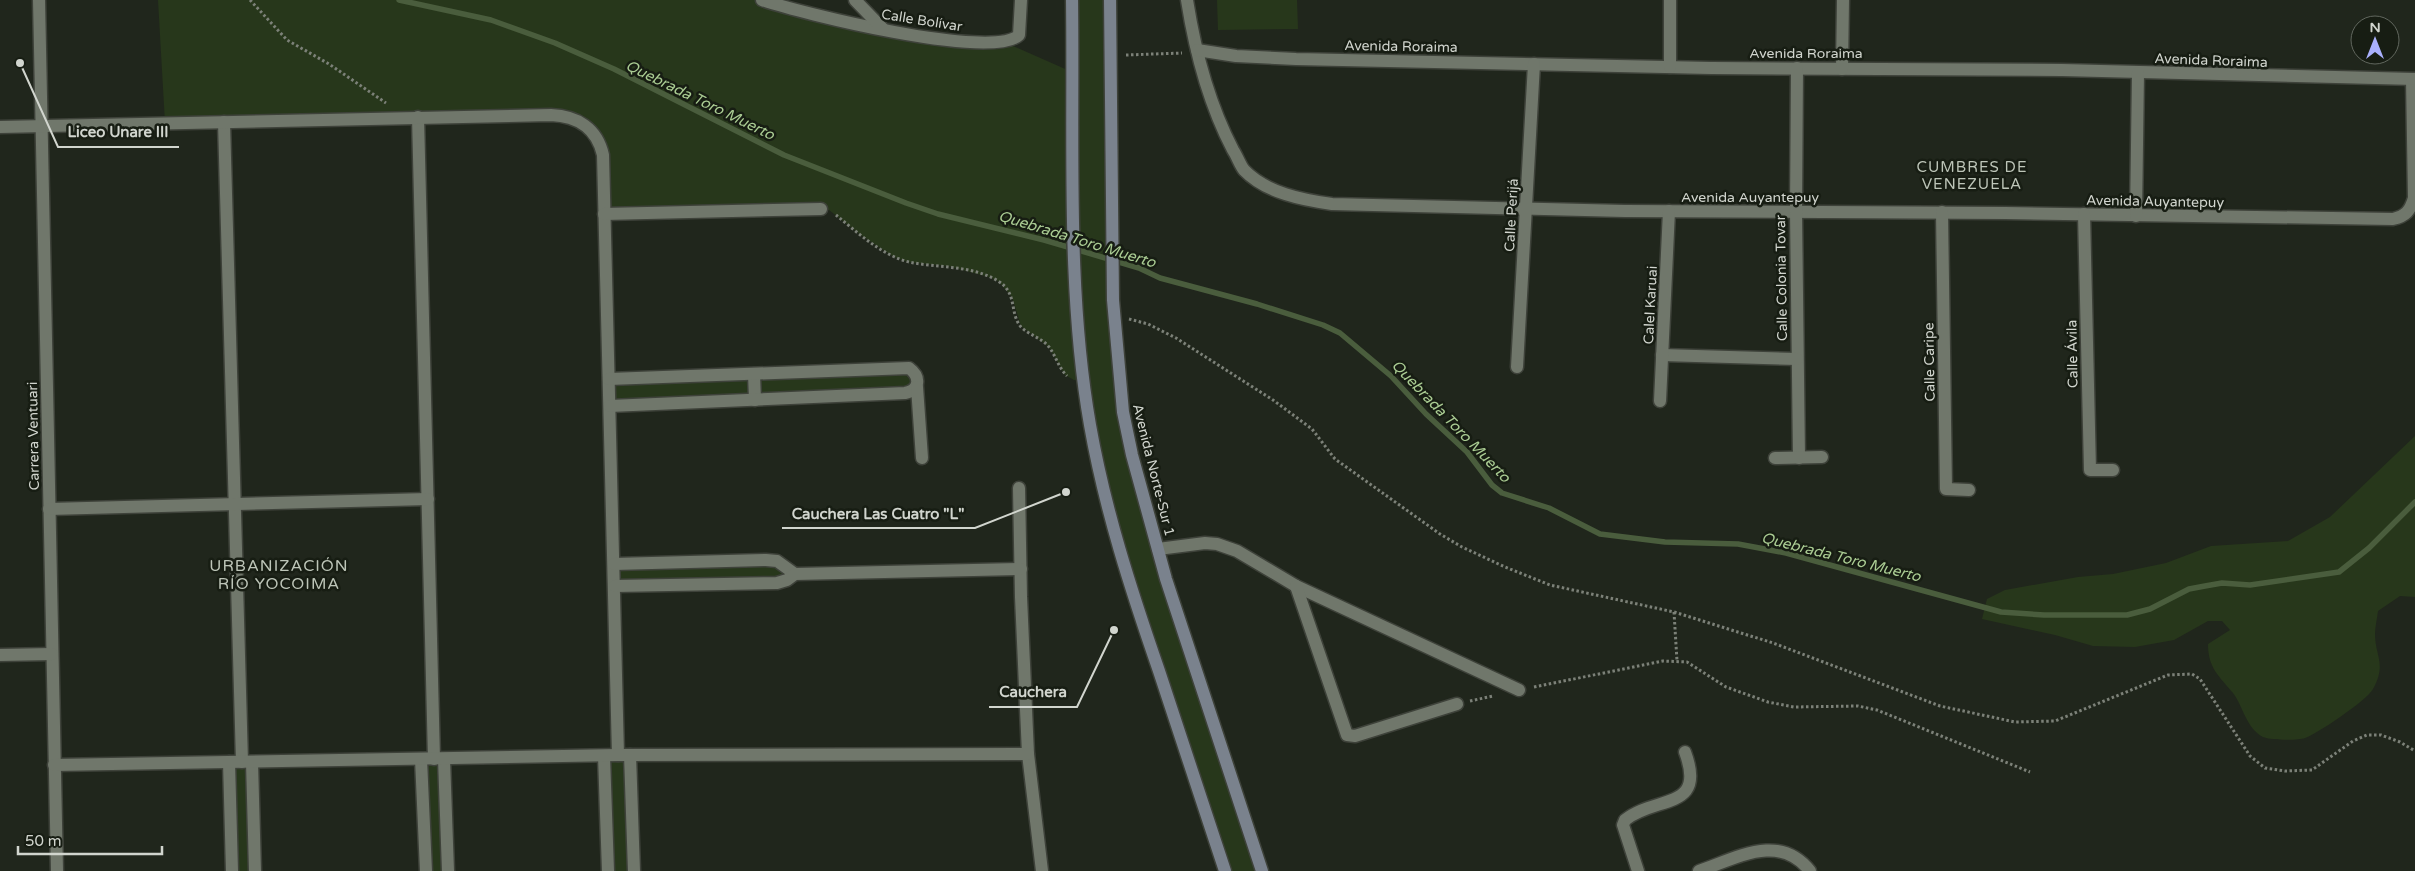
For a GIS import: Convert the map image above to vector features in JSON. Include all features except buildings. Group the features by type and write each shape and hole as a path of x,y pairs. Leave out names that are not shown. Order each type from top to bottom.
{"main road":[{"path":"1072,0 1076,299 1083,381 1097,466 1115,537 1225,871"},
{"name":"Avenida Norte-Sur 1","path":"1110,0 1113,300 1123,412 1132,455 1158,549 1262,871"}],"street":[{"name":"Carrera Ventuari","path":"39,0 57,871"},
{"name":"Calle Bolívar","path":"762,0 883,30 979,43 1004,42 1014,40 1019,35 1021,27 1021,0"},
{"path":"855,0 883,30"},
{"name":"Avenida Auyantepuy","path":"1187,0 1197,50 1212,104 1244,170 1260,182 1280,192 1305,200 1332,204 1526,209 1942,212 2392,219 2402,217 2410,210 2414,198 2413,80"},
{"path":"1670,0 1670,67"},
{"path":"1842,0 1842,68"},
{"name":"Avenida Roraima","path":"1197,50 1236,56 1286,59 1670,67 2138,73 2413,80"},
{"name":"Calle Perijá","path":"1517,367 1534,64"},
{"name":"Calle Colonia Tovar","path":"1796,68 1799,458"},
{"path":"2136,216 2138,73"},
{"path":"0,127 551,115 577,120 591,129 600,142 603,155 614,564 624,756 634,871"},
{"path":"413,117 428,499 433,759 426,871"},
{"path":"224,122 241,762 255,871"},
{"path":"604,214 821,209"},
{"name":"Calel Karuai","path":"1660,401 1669,211"},
{"name":"Calle Caripe","path":"1942,212 1946,489 1969,490"},
{"name":"Calle Ávila","path":"2084,214 2090,470 2112,470"},
{"path":"1662,355 1797,359"},
{"path":"609,379 910,368 916,373 922,458"},
{"path":"754,374 755,400"},
{"path":"610,406 905,393 913,392 917,387"},
{"path":"1775,458 1822,457"},
{"path":"1019,488 1020,569 1028,754 1042,871"},
{"path":"49,509 428,499"},
{"path":"1158,549 1188,544 1217,544 1237,551 1296,586 1519,690"},
{"path":"614,564 766,560 777,561 795,574"},
{"path":"615,586 777,583 787,580 795,574 1020,569"},
{"path":"1296,586 1347,735 1355,736 1457,704"},
{"path":"0,655 52,654"},
{"path":"1638,871 1624,825 1625,820 1683,796 1691,782 1692,775 1692,769 1686,752"},
{"path":"54,765 604,756 1028,754"},
{"path":"604,756 608,871"},
{"path":"433,759 448,871"},
{"path":"232,871 241,762"},
{"path":"1699,871 1761,850 1774,850 1790,855 1802,861 1810,871"}],"path":[{"path":"250,0 287,40 413,117"},
{"path":"1110,55 1172,55 1197,50"},
{"path":"821,209 836,215 861,235 894,257 908,262 948,266 989,276 998,281 1012,296 1020,326 1049,347 1065,375 1074,380 1083,381"},
{"path":"1114,315 1148,324 1176,338 1224,367 1312,429 1335,458 1353,473 1462,547 1550,585 1674,612 1773,643 1940,706 2015,722 2055,721 2168,675 2192,674 2200,679 2250,756 2265,768 2285,771 2312,770 2353,741 2367,735 2382,735 2400,742 2415,751"},
{"path":"1674,612 1677,661"},
{"path":"1457,704 1663,661 1687,662 1726,688 1768,702 1794,706 1858,706 1877,710 2030,772"}],"green space":[{"path":"158,0 762,0 845,22 1004,42 1072,72 1072,0 1110,0 1112,246 1132,455 1262,871 1225,871 1128,581 1083,381 1074,380 1065,375 1049,347 1021,326 1012,297 998,281 948,266 908,262 894,257 861,235 829,210 604,214 603,155 577,120 165,123"},
{"path":"1217,0 1297,0 1298,29 1218,30"},
{"path":"909,368 917,387 610,406 609,379"},
{"path":"2415,436 2415,597 2400,596 2378,611 2375,642 2380,666 2373,689 2341,716 2305,738 2290,740 2266,738 2257,733 2253,728 2233,693 2212,666 2208,644 2230,630 2222,621 2208,621 2174,640 2135,647 2093,646 2055,635 1982,619 1987,599 2005,590 2078,577 2113,574 2166,563 2211,546 2288,541 2330,517"},
{"path":"766,560 786,567 787,580 615,586 614,564"},
{"path":"630,755 634,871 608,871 604,756"},
{"path":"421,759 444,759 448,871 426,871"},
{"path":"229,762 252,762 255,871 232,871"}],"waterway":[{"name":"Quebrada Toro Muerto","path":"399,0 491,20 555,43 614,69 784,155 906,203 938,214 1044,240 1139,268 1160,278 1257,304 1323,325 1340,333 1391,376 1426,414 1467,452 1492,485 1502,493 1549,508 1600,534 1665,542 1738,544 1786,553 2001,612 2044,615 2127,615 2150,609 2189,589 2222,583 2250,585 2339,572 2369,548 2415,502"}],"place":[{"name":"Liceo Unare III","path":"20,63"},
{"name":"Cauchera Las Cuatro \"L\"","path":"1066,492"},
{"name":"Cauchera","path":"1114,630"}],"district":[{"name":"CUMBRES DE VENEZUELA","path":"1972,176"},
{"name":"URBANIZACIÓN RÍO YOCOIMA","path":"279,574"}]}
